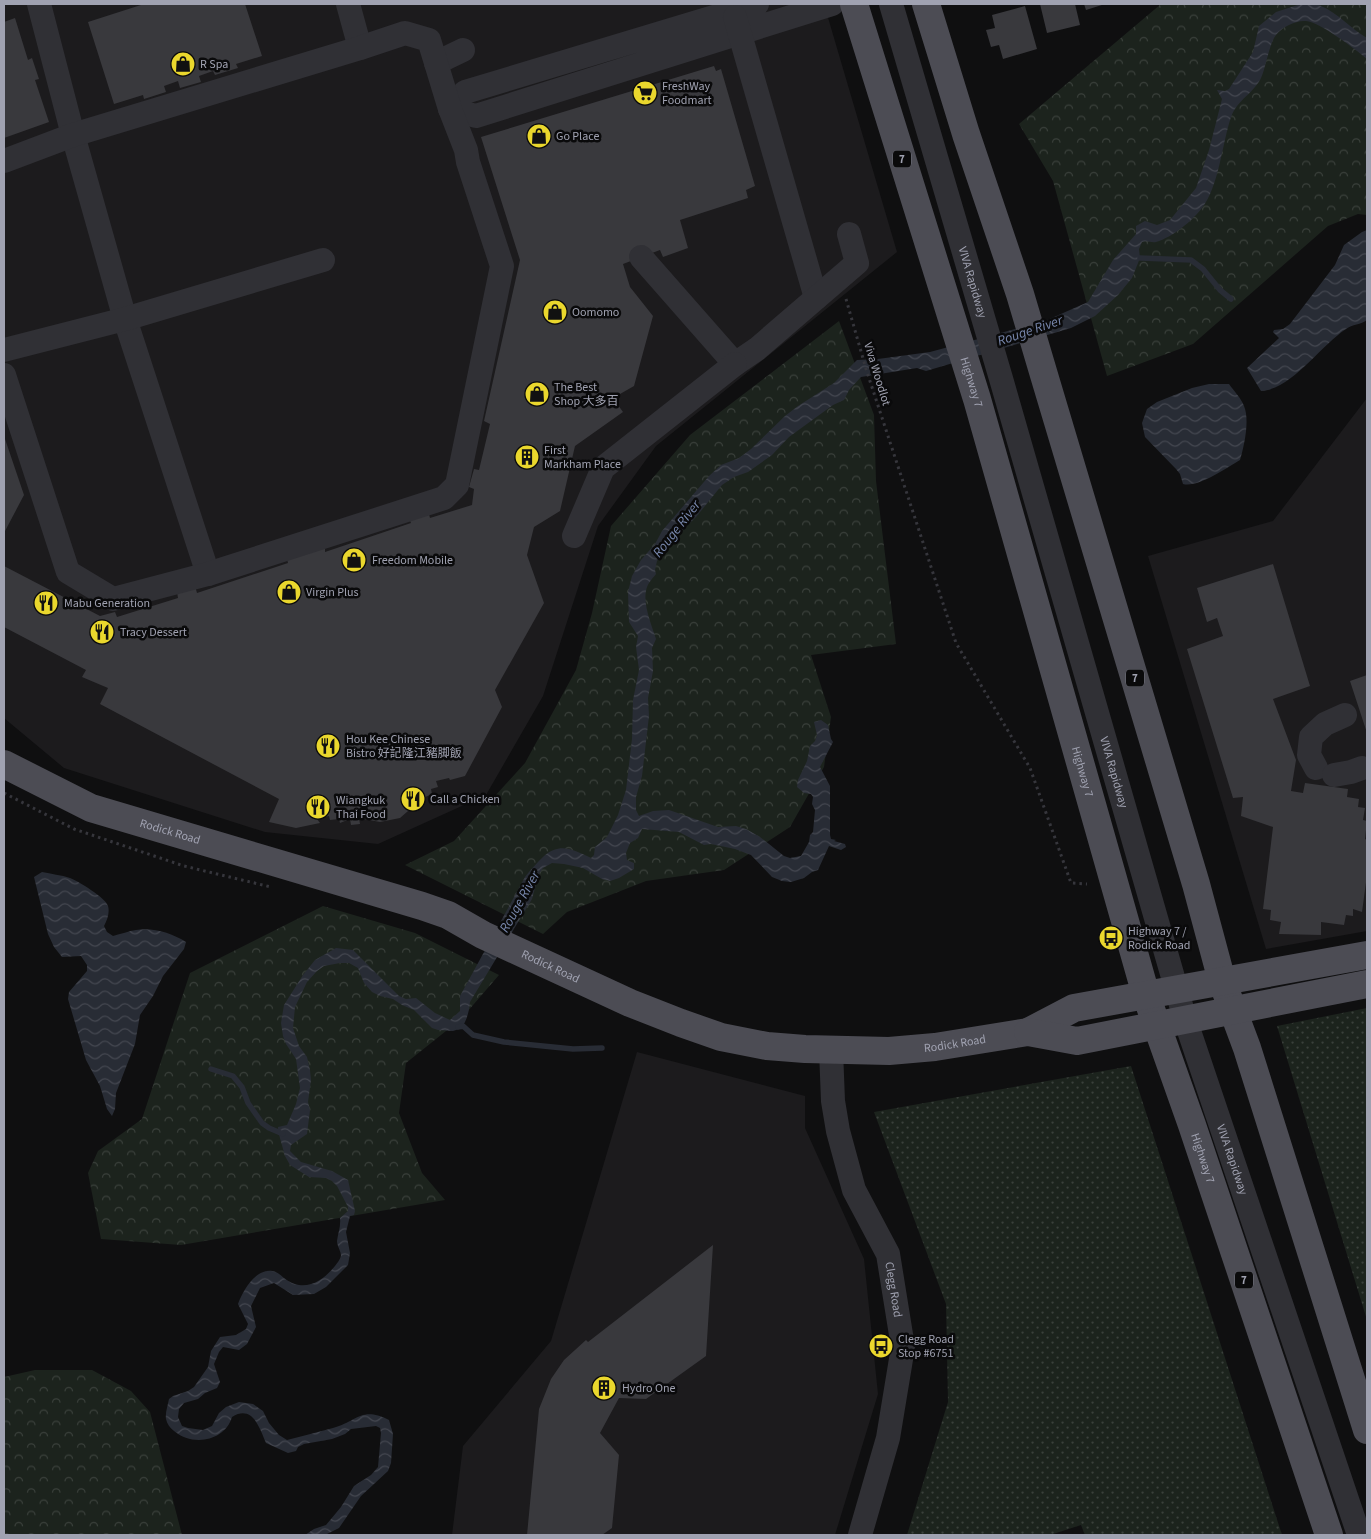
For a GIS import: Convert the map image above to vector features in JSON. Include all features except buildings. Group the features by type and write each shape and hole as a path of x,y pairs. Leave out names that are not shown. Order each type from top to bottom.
{"main road":[{"name":"Highway 7","path":"854,4 977,398 1146,994 1158,1024 1329,1535"},
{"name":"7","path":"926,4 966,134 1020,294 1196,884 1222,982 1250,1058 1367,1430"},
{"name":"Rodick Road","path":"4,764 91,808 412,903 448,916 483,935 612,994 681,1023 722,1037 767,1046 889,1051 935,1047 1028,1032 1074,1008 1367,955"},
{"name":"Rodick Road","path":"1028,1032 1077,1041 1367,984"}],"street":[{"path":"39,4 73,135 125,319 208,574"},
{"path":"348,4 360,48"},
{"path":"450,109 465,92 757,4"},
{"path":"450,109 476,116 832,4"},
{"name":"VIVA Rapidway","path":"891,4 1185,1019 1359,1535"},
{"path":"733,11 741,33 816,298"},
{"path":"4,160 73,135 360,48 405,32 429,40 502,266 457,485 444,498 208,574 113,599 68,572 4,374"},
{"path":"436,63 463,50"},
{"path":"574,536 603,468 735,364 758,350 856,263 849,234"},
{"path":"641,257 735,364"},
{"path":"4,350 125,319 323,260"},
{"path":"1345,715 1325,724 1311,737 1309,755 1325,771 1350,772 1362,768"},
{"name":"Clegg Road","path":"831,1050 833,1101 838,1131 854,1190 888,1254 903,1348 888,1438 860,1535"}],"path":[{"name":"Viva Woodlot","path":"849,308 866,369 956,643 1030,768 1071,883 1087,884"}],"shaded area":[{"path":"4,4 824,4 897,252 656,446 598,526 543,696 486,795 378,844 265,832 64,768 4,718"},
{"path":"1367,398 1367,931 1266,949 1148,556 1273,521"},
{"path":"637,1052 805,1096 805,1128 864,1259 878,1394 835,1535 452,1535 463,1446 551,1341"}],"green space":[{"path":"1161,4 1367,4 1367,215 1358,214 1328,226 1193,344 1107,376 1053,181 1019,124"},
{"path":"839,321 874,415 876,481 896,644 811,655 831,717 824,767 790,827 724,870 646,881 567,912 543,934 405,865 454,841 525,763 576,670 592,613 611,526 690,435"},
{"path":"323,906 415,933 499,975 461,1019 406,1063 399,1113 422,1173 445,1200 181,1245 101,1239 88,1173 98,1151 142,1119 190,973"},
{"path":"1367,1008 1367,1320 1277,1026"},
{"path":"1131,1066 1282,1535 1085,1535 1081,1525 1050,1535 907,1535 948,1402 946,1304 874,1112"},
{"path":"35,1370 92,1370 131,1391 150,1412 182,1535 4,1535 4,1377"}],"water":[{"name":"Rouge River","path":"1301,4 1316,4 1327,9 1367,38 1367,59 1337,37 1312,23 1306,21 1298,22 1282,29 1271,44 1258,84 1238,106 1231,117 1216,177 1208,199 1188,223 1169,236 1156,242 1142,242 1139,249 1140,258 1132,278 1118,295 1095,316 1071,328 926,371 917,368 861,377 849,390 844,400 833,405 789,437 772,455 748,472 734,477 722,485 696,517 670,542 657,561 656,574 647,586 645,597 648,615 656,639 652,648 653,671 648,698 649,716 642,776 636,797 636,810 639,816 653,811 669,810 718,827 736,826 760,837 784,856 790,858 801,856 813,832 815,810 812,804 813,797 797,787 798,780 807,761 810,746 815,741 817,735 814,722 821,720 828,725 833,742 820,767 830,786 830,835 831,839 845,844 846,847 841,850 829,846 818,870 804,878 791,882 772,877 751,855 735,849 711,844 704,845 679,832 642,829 638,838 630,843 626,853 627,860 634,863 634,869 619,878 610,881 602,879 583,868 552,863 543,868 539,874 532,899 470,1002 468,1015 462,1028 453,1031 432,1028 414,1010 393,999 372,992 364,983 358,968 349,963 324,966 307,982 295,1007 293,1028 299,1046 307,1057 310,1070 311,1080 308,1102 310,1110 307,1134 291,1145 290,1151 301,1162 332,1171 348,1180 355,1211 354,1215 350,1216 346,1232 350,1253 348,1265 326,1287 314,1294 293,1295 274,1283 260,1288 251,1306 256,1327 247,1344 239,1350 223,1347 214,1364 220,1382 217,1388 205,1393 198,1399 184,1403 179,1409 178,1417 182,1426 203,1430 212,1426 219,1413 226,1407 239,1402 253,1404 263,1411 269,1423 279,1435 287,1440 333,1428 360,1416 372,1414 389,1420 393,1434 391,1463 388,1471 361,1496 339,1528 325,1535 305,1535 314,1529 326,1525 341,1507 354,1486 371,1475 378,1467 380,1428 376,1426 351,1429 345,1434 332,1439 304,1444 298,1447 296,1451 288,1453 266,1443 255,1420 245,1414 232,1417 223,1432 216,1436 199,1440 182,1436 174,1431 166,1421 169,1399 194,1387 208,1367 211,1351 220,1337 236,1335 246,1329 248,1324 238,1304 246,1287 255,1277 260,1273 272,1271 294,1284 315,1283 328,1274 341,1256 337,1241 340,1218 348,1211 348,1207 337,1186 332,1181 326,1178 309,1177 290,1165 285,1156 278,1131 278,1127 287,1125 296,1104 300,1088 296,1059 286,1044 281,1023 284,1005 303,975 315,960 336,948 353,950 399,996 406,999 416,998 435,1013 450,1020 460,1011 460,996 527,874 544,856 556,849 567,849 591,858 594,855 595,847 607,837 618,815 626,790 632,739 633,700 639,670 636,647 638,636 629,622 628,592 632,576 662,531 709,476 721,465 739,458 751,449 785,416 834,383 857,360 930,352 1045,321 1088,302 1113,260 1136,234 1136,226 1145,221 1157,225 1170,220 1196,188 1209,150 1222,99 1217,90 1225,91 1229,89 1253,52 1259,26 1276,12"},
{"path":"1367,230 1367,320 1351,326 1336,336 1284,383 1261,391 1247,368 1279,338 1273,332 1274,330 1283,329 1290,324 1335,265 1344,245"},
{"path":"1209,384 1229,384 1243,403 1246,412 1246,426 1242,455 1240,460 1204,480 1183,484 1180,474 1176,469 1145,437 1142,423 1147,409 1157,402 1192,388"},
{"path":"42,872 70,878 97,894 108,906 108,916 104,926 107,932 113,936 133,930 149,929 168,933 186,942 184,949 163,976 153,996 140,1015 135,1044 116,1093 115,1109 112,1116 107,1109 100,1086 86,1060 68,999 69,992 87,971 87,965 81,956 62,957 54,947 48,934 34,877"}],"waterway":[{"path":"1140,258 1191,260 1203,269 1220,290 1231,299"},
{"path":"458,1027 463,1026 473,1035 504,1042 573,1049 602,1048"},
{"path":"211,1069 233,1076 242,1087 248,1103 262,1123 283,1134"}],"place":[{"name":"R Spa","path":"183,64"},
{"name":"FreshWay Foodmart","path":"645,93"},
{"name":"Go Place","path":"539,136"},
{"name":"Oomomo","path":"555,312"},
{"name":"The Best Shop 大多百","path":"537,394"},
{"name":"First Markham Place","path":"527,457"},
{"name":"Freedom Mobile","path":"354,560"},
{"name":"Virgin Plus","path":"289,592"},
{"name":"Mabu Generation","path":"46,603"},
{"name":"Tracy Dessert","path":"102,632"},
{"name":"Hou Kee Chinese Bistro 好記隆江豬脚飯","path":"328,746"},
{"name":"Call a Chicken","path":"413,799"},
{"name":"Wiangkuk Thai Food","path":"318,807"},
{"name":"Highway 7 / Rodick Road","path":"1111,938"},
{"name":"Clegg Road Stop #6751","path":"881,1346"},
{"name":"Hydro One","path":"604,1388"}]}
